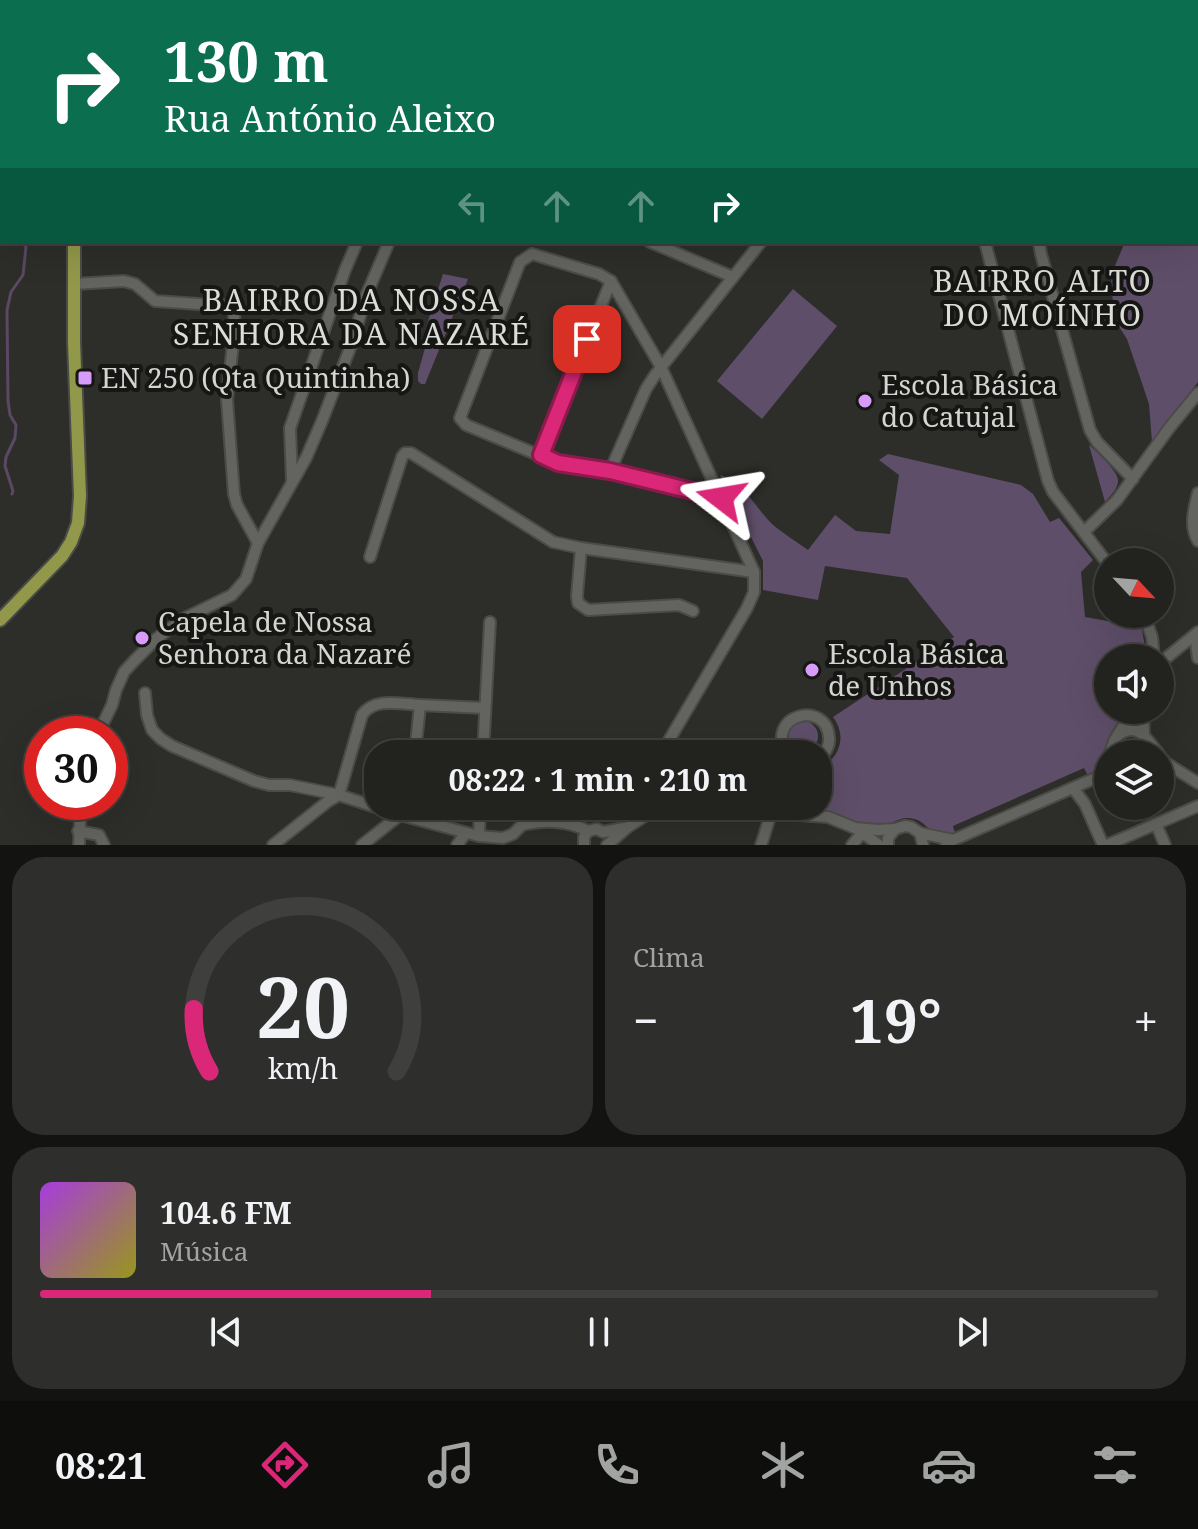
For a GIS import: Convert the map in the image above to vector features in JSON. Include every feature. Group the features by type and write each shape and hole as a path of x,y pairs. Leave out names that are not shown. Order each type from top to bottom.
{"main road":[{"path":"0,620 62,556 78,523 74,244"}],"street":[{"path":"292,480 290,428 356,244"},
{"path":"107,716 124,672 156,639 181,620 232,595 246,579 258,543 306,458 337,384 366,296 388,244"},
{"path":"657,244 733,277"},
{"path":"610,471 646,389 759,244"},
{"path":"986,244 1048,481 1096,548"},
{"path":"1039,244 1090,430 1097,442 1133,479"},
{"path":"671,740 747,608 754,592 754,572 721,498 661,367 611,281 599,274 532,254 520,262 460,418 466,425 558,463 610,471 721,498"},
{"path":"74,284 124,281 135,284 155,301 233,308 235,324 227,400 234,494 258,543"},
{"path":"541,455 611,281"},
{"path":"1084,532 1117,500 1198,393"},
{"path":"370,557 402,457 405,453 411,453 553,542 754,572"},
{"path":"1198,493 1193,510 1193,532 1198,541"},
{"path":"581,548 577,596 582,607 588,610 679,605 693,611"},
{"path":"484,740 490,622"},
{"path":"1196,634 1198,658"},
{"path":"1174,652 1196,634"},
{"path":"145,693 152,730 172,746 254,781 290,785 364,801"},
{"path":"273,845 339,795 367,707 378,703 485,708"},
{"path":"416,740 420,705"},
{"path":"782,740 786,725 799,716 807,715 821,721 829,734 828,740"},
{"path":"1116,740 1125,724"},
{"path":"1144,724 1146,738"},
{"path":"1118,735 1131,730 1138,731 1146,738"},
{"path":"1174,767 1198,783"},
{"path":"859,830 905,826 949,842 1094,780"},
{"path":"1073,788 1085,804 1105,845 1198,806"},
{"path":"832,819 859,830 879,845"},
{"path":"79,820 79,845"},
{"path":"362,845 395,820"},
{"path":"428,820 502,842 522,825 553,820 588,831"},
{"path":"479,836 480,820"},
{"path":"522,820 522,825"},
{"path":"606,845 637,820"},
{"path":"761,845 770,820"},
{"path":"1156,824 1165,845"},
{"path":"584,845 588,831 603,832 628,827"},
{"path":"888,845 888,838 895,829"},
{"path":"852,845 859,830"},
{"path":"78,831 99,835 104,845"},
{"path":"603,832 606,845"},
{"path":"457,845 466,833"},
{"path":"920,833 923,845"}],"shaded area":[{"path":"1124,244 1198,244 1198,382 1152,442 1149,404 1127,339 1114,319 1111,275"},
{"path":"443,274 468,279 425,384 421,384 418,373 425,348 421,343"},
{"path":"793,289 837,326 762,419 717,381"},
{"path":"1089,445 1117,476 1117,486 1105,502"},
{"path":"888,454 1021,485 1033,494 1050,522 1059,518 1093,560 1081,572 1085,617 1094,619 1094,628 1142,630 1144,644 1094,644 1094,724 1117,724 1108,740 1094,740 1094,772 1088,776 1084,768 953,826 955,833 937,833 916,819 871,826 832,812 832,759 840,740 838,725 833,717 954,637 907,578 825,566 818,600 763,590 763,561 720,475 735,483 771,523 808,550 835,515 856,531 890,534 899,475 879,460"},
{"path":"797,722 809,722 817,730 817,740 789,740 789,730"}],"waterway":[{"path":"12,494 5,466 15,438 16,425 10,415 8,401 7,310 11,292 23,275 26,247 24,244"}],"place":[{"name":"EN 250 (Qta Quintinha)","path":"85,378"},
{"name":"Escola Básica do Catujal","path":"865,401"},
{"name":"Capela de Nossa Senhora da Nazaré","path":"142,638"},
{"name":"Escola Básica de Unhos","path":"812,670"}],"district":[{"name":"BAIRRO ALTO DO MOÍNHO","path":"1043,299"},
{"name":"BAIRRO DA NOSSA SENHORA DA NAZARÉ","path":"352,318"}],"route":[{"path":"587,339 541,455 558,463 610,471 721,498"}]}
